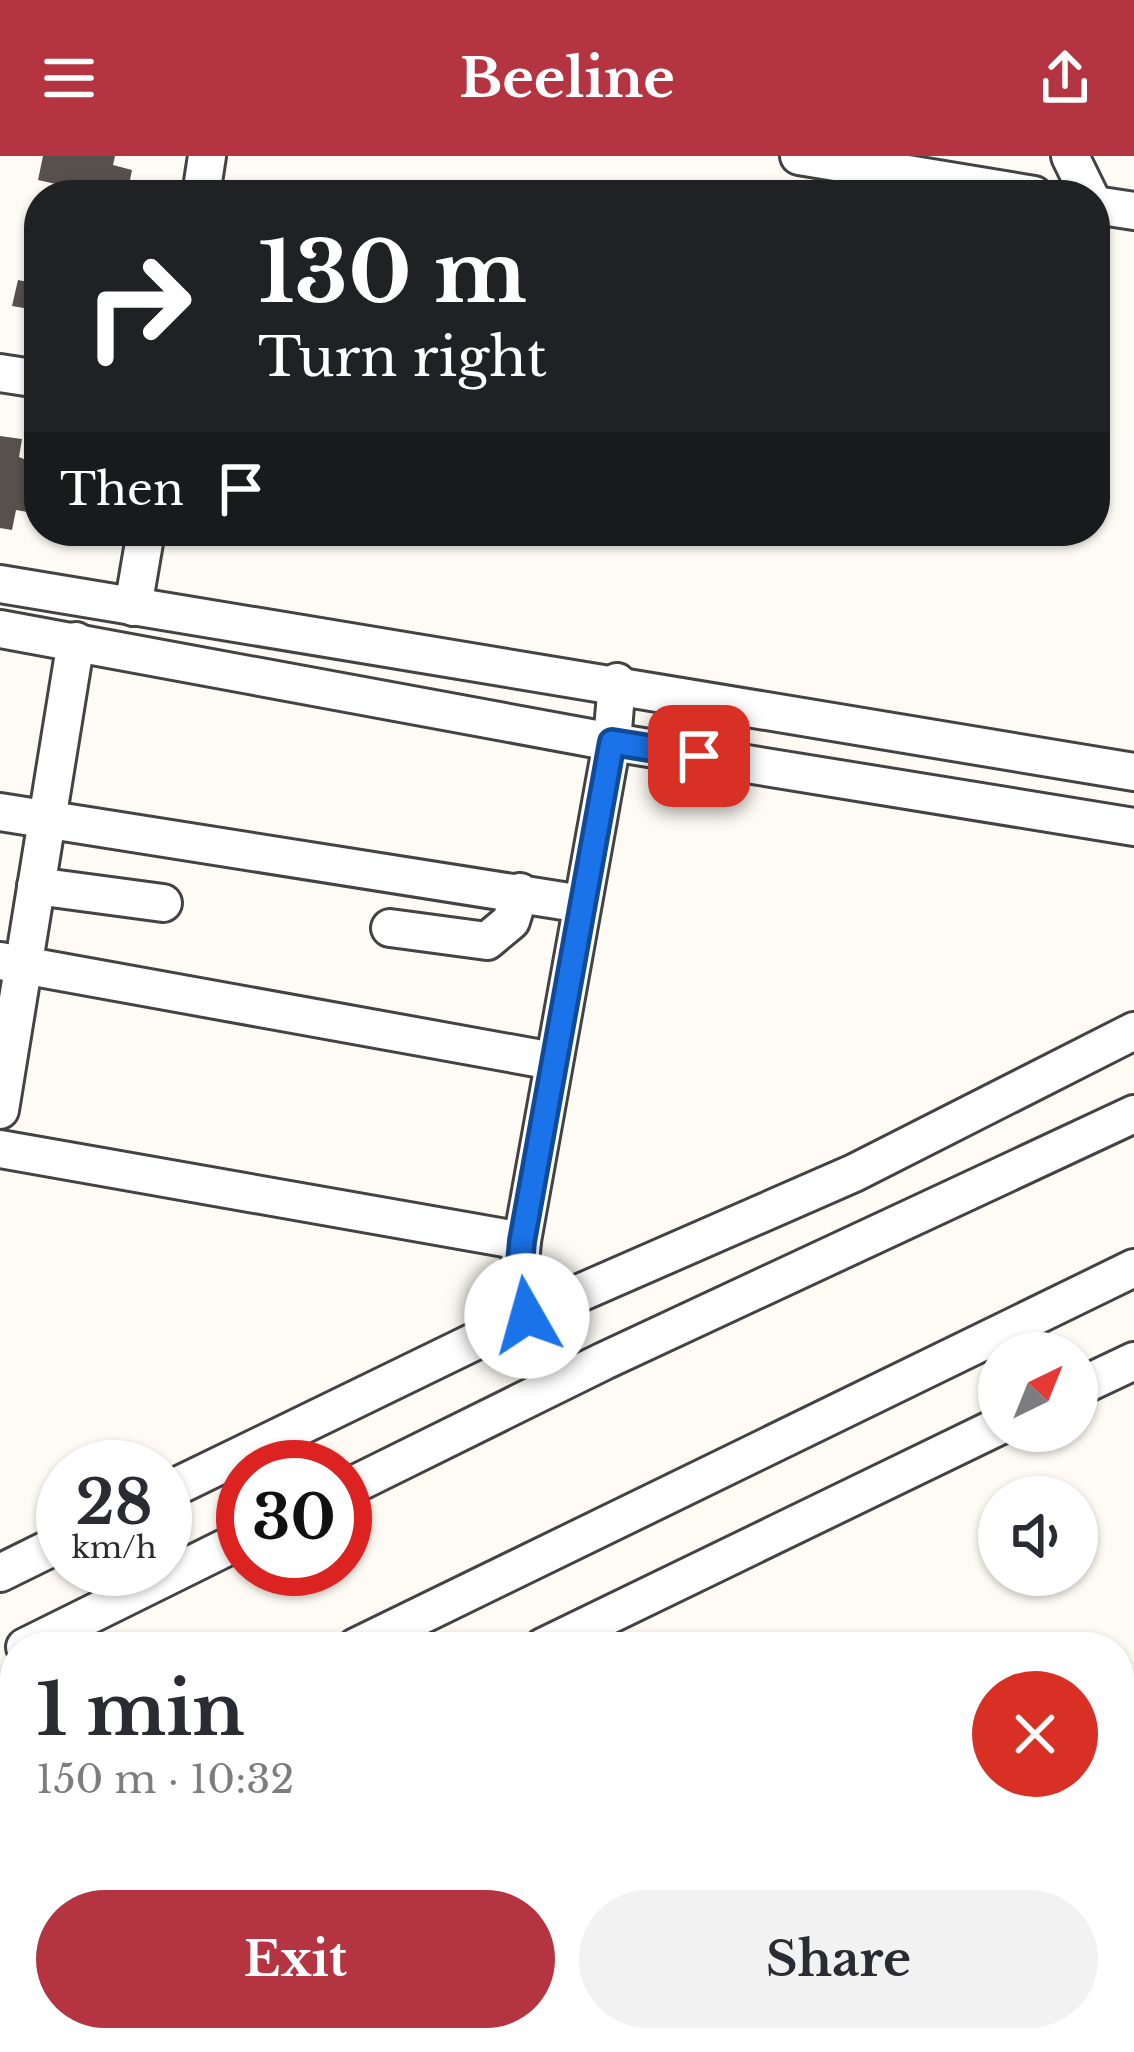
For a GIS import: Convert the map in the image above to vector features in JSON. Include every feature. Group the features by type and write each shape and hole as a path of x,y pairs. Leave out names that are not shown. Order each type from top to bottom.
{"street":[{"path":"799,156 944,180"},
{"path":"133,608 143,546"},
{"path":"0,584 617,682 1134,772"},
{"path":"0,629 612,742 1134,827"},
{"path":"0,1110 12,962 36,886 76,641"},
{"path":"527,1316 519,1275 522,1241 612,742 617,682"},
{"path":"0,812 582,904"},
{"path":"36,886 163,903"},
{"path":"390,928 487,941 506,930 520,892"},
{"path":"12,962 553,1061"},
{"path":"192,1479 527,1316 854,1173 1134,1031"},
{"path":"372,1476 604,1361 1134,1114"},
{"path":"0,1149 522,1241"},
{"path":"387,1632 1134,1268"},
{"path":"1098,1378 1134,1360"},
{"path":"574,1632 978,1436"},
{"path":"55,1632 216,1552"},
{"path":"0,1573 36,1555"}],"building":[{"path":"43,156 115,156 113,165 132,170 130,180 38,180"},
{"path":"18,280 24,281 24,308 12,306"},
{"path":"0,436 22,439 24,511 16,510 12,530 0,528"}],"route":[{"path":"527,1316 519,1275 522,1241 612,742 699,756"}]}
